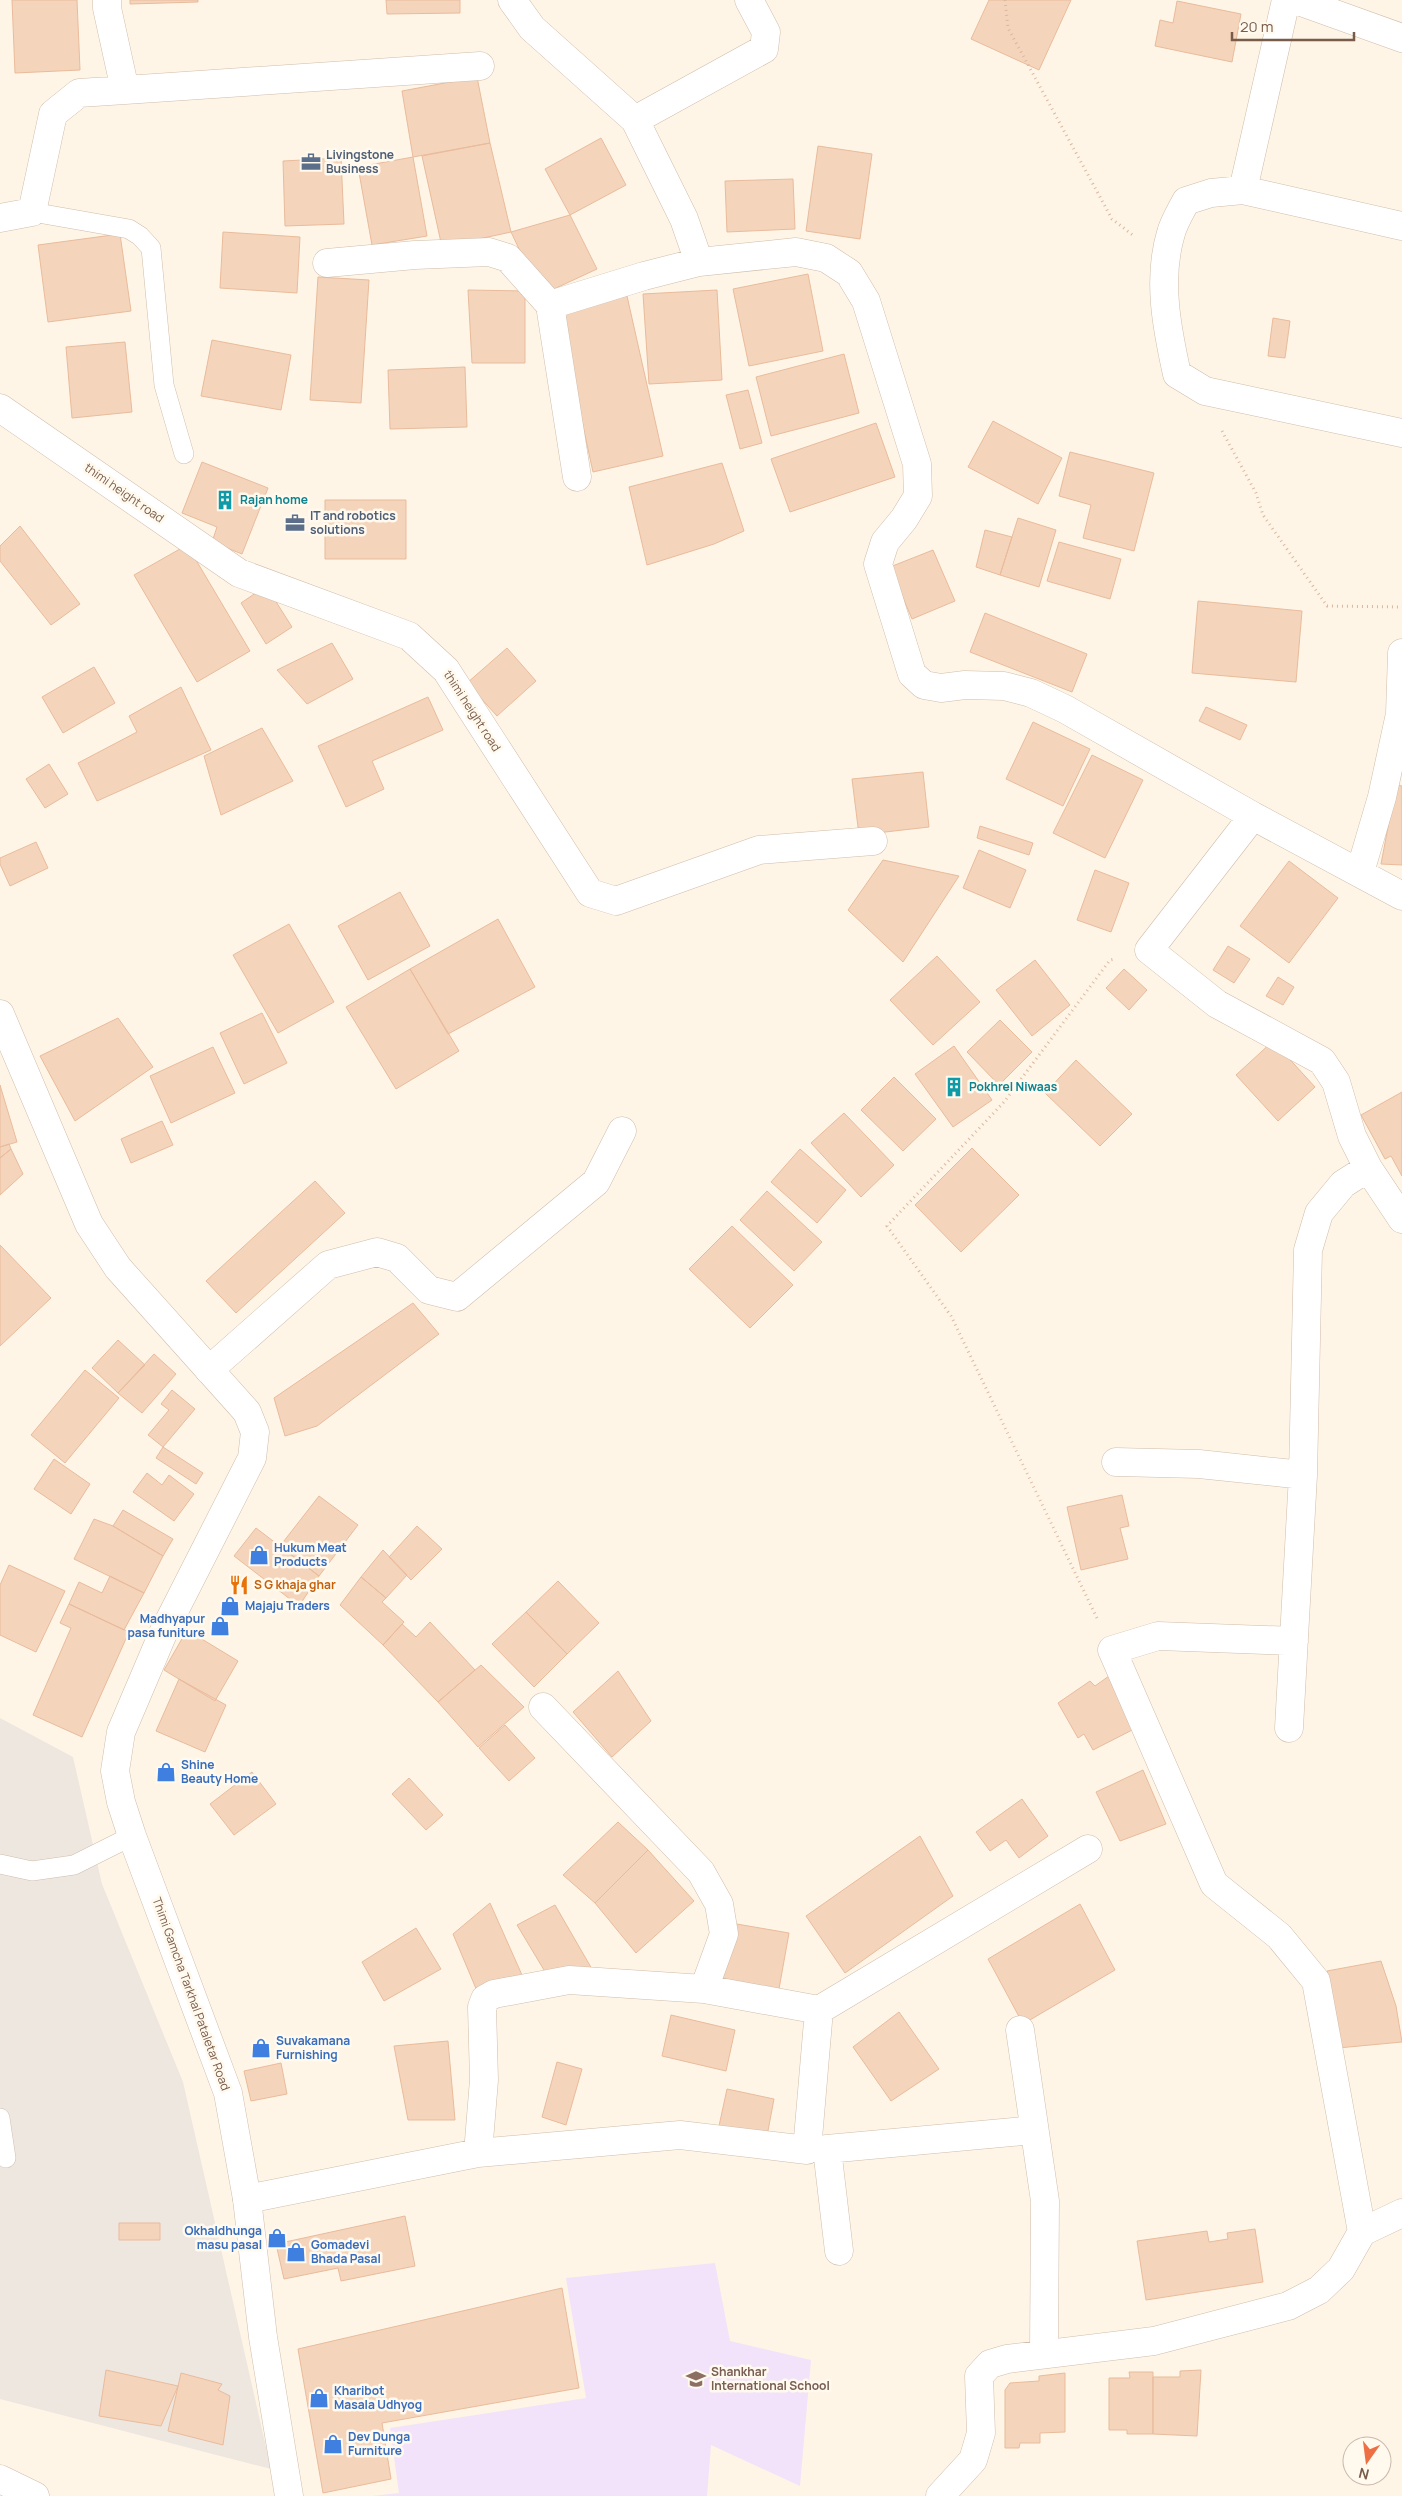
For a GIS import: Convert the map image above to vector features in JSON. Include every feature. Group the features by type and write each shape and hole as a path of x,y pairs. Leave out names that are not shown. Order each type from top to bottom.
{"street":[{"path":"107,0 107,8 125,90"},
{"path":"512,0 532,28 635,120 684,218 699,262"},
{"path":"635,120 764,48 766,32 749,0"},
{"path":"1243,190 1286,0"},
{"path":"1296,0 1402,38"},
{"path":"0,218 32,212 53,114 78,94 480,66"},
{"path":"1402,226 1243,190 1211,193 1186,201 1171,232 1165,262 1166,320 1177,374 1205,391 1402,433"},
{"path":"327,263 415,255 489,252 508,258 550,305 577,477"},
{"path":"550,305 644,276 699,262 796,252 826,258 849,273 866,301 917,464 918,496 904,519 885,542 878,564 912,674 924,685 941,688 965,685 1004,686 1031,693 1402,896"},
{"name":"thimi height road","path":"0,408 239,573 410,636 446,670 590,893 616,901 759,850 872,841"},
{"path":"1360,872 1382,797 1400,714 1402,653"},
{"path":"1253,816 1149,950 1217,1004 1322,1061 1336,1082 1352,1136 1368,1168 1402,1219"},
{"name":"Thimi Gamcha Tarkhal Pataletar Road","path":"0,1014 89,1224 118,1268 247,1412 255,1432 252,1458 164,1631 121,1732 115,1771 121,1802 135,1843 228,2093 247,2199 263,2337 289,2496"},
{"path":"209,1370 328,1265 376,1252 397,1258 429,1290 457,1297 596,1182 622,1131"},
{"path":"1289,1728 1303,1475 1308,1250 1319,1213 1343,1184 1368,1168"},
{"path":"1116,1462 1199,1464 1303,1475"},
{"path":"1294,1641 1158,1636 1112,1650 1214,1884 1279,1936 1316,1980 1362,2232"},
{"path":"543,1707 701,1872 715,1896 719,1904 724,1934 704,1989"},
{"path":"478,2154 484,2080 482,2007 485,1999 494,1994 569,1980 704,1989 819,2010 1088,1849"},
{"path":"247,2199 478,2154 680,2136 806,2150 819,2010"},
{"path":"1020,2030 1044,2201 1044,2353"},
{"path":"839,2250 827,2149 1034,2130"},
{"path":"940,2496 973,2460 981,2433 979,2376 990,2364 1044,2353 1154,2341 1288,2306 1319,2290 1341,2269 1362,2232 1402,2212"},
{"path":"0,2479 35,2496"}],"lane":[{"path":"32,212 128,230 140,236 151,248 164,385 184,454"},
{"path":"0,1864 32,1871 74,1865 135,1843"},
{"path":"0,2118 6,2158"}],"path":[{"path":"1005,0 1008,28 1112,218 1165,262"},
{"path":"1205,391 1227,443 1256,493 1263,515 1326,606 1402,607"},
{"path":"1112,1650 951,1316 887,1226 1004,1102 1110,960 1149,950"}],"shaded area":[{"path":"0,1718 73,1757 102,1884 183,2082 271,2469 0,2399"},
{"name":"Shankhar International School","path":"715,2263 730,2341 811,2360 800,2486 711,2445 707,2496 372,2496 399,2493 390,2428 586,2398 566,2278"}],"building":[{"path":"12,0 77,0 80,70 15,73"},
{"path":"130,0 198,0 198,2 130,4"},
{"path":"386,0 460,0 460,13 387,14"},
{"path":"989,0 1071,0 1039,70 971,39"},
{"path":"1177,1 1241,14 1232,62 1155,46 1160,20 1173,23"},
{"path":"477,77 490,143 413,157 402,91"},
{"path":"601,138 626,185 570,215 545,169"},
{"path":"490,143 511,232 442,247 422,156"},
{"path":"818,146 872,154 860,239 806,231"},
{"path":"413,157 427,236 372,245 358,167"},
{"path":"341,158 344,224 285,226 283,161"},
{"path":"793,179 795,229 727,232 725,181"},
{"path":"570,215 597,269 541,295 511,232"},
{"path":"223,232 300,237 297,293 220,288"},
{"path":"120,234 131,311 48,322 38,245"},
{"path":"808,274 823,351 749,366 733,289"},
{"path":"318,277 369,280 361,403 310,400"},
{"path":"468,290 525,291 525,363 472,363"},
{"path":"717,290 722,380 649,384 643,294"},
{"path":"627,296 663,456 593,472 558,311"},
{"path":"1273,318 1290,321 1285,358 1268,356"},
{"path":"212,340 291,355 281,410 201,396"},
{"path":"125,342 132,412 72,418 66,347"},
{"path":"844,354 859,413 771,436 756,377"},
{"path":"465,367 467,427 390,429 388,370"},
{"path":"748,390 762,443 740,449 726,395"},
{"path":"993,421 1062,458 1038,504 968,467"},
{"path":"876,423 895,477 790,512 771,459"},
{"path":"1070,452 1154,473 1134,551 1083,538 1091,505 1059,496"},
{"name":"Rajan home","path":"202,462 268,488 242,554 212,542 217,527 182,513"},
{"path":"722,463 744,531 714,544 647,565 629,487"},
{"path":"325,500 406,500 406,559 325,559"},
{"path":"1018,518 1056,530 1039,587 1000,575"},
{"path":"20,526 80,604 51,625 0,561 0,546"},
{"path":"985,530 1012,537 1000,575 976,567"},
{"path":"1059,542 1121,559 1110,599 1047,581"},
{"path":"187,545 250,651 197,682 134,575"},
{"path":"933,550 955,601 912,619 890,567"},
{"path":"266,586 292,627 266,644 241,603"},
{"path":"1198,601 1302,611 1296,682 1192,673"},
{"path":"985,613 1087,654 1072,692 970,652"},
{"path":"332,643 353,679 307,704 277,670"},
{"path":"507,648 536,681 497,716 467,683"},
{"path":"94,667 115,703 63,733 42,697"},
{"path":"181,687 211,750 97,801 78,763 137,732 129,716"},
{"path":"428,697 443,730 372,761 384,789 346,807 318,746"},
{"path":"1206,707 1247,725 1240,740 1199,721"},
{"path":"1033,722 1090,749 1063,806 1006,779"},
{"path":"262,728 293,781 221,815 204,756"},
{"path":"1092,755 1143,780 1105,858 1053,833"},
{"path":"49,764 68,794 45,808 26,779"},
{"path":"923,772 929,827 859,835 852,779"},
{"path":"1396,785 1402,786 1402,865 1381,864"},
{"path":"980,826 1033,843 1029,855 977,838"},
{"path":"36,842 48,868 10,886 0,864 0,858"},
{"path":"979,850 1026,870 1010,908 963,888"},
{"path":"883,860 959,876 903,962 848,910"},
{"path":"1289,861 1338,898 1289,963 1240,926"},
{"path":"1095,870 1129,883 1111,932 1077,920"},
{"path":"400,892 430,946 368,980 338,926"},
{"path":"498,919 535,987 448,1034 410,969"},
{"path":"289,924 334,1002 278,1033 233,955"},
{"path":"1228,946 1250,959 1234,983 1213,970"},
{"path":"937,956 980,1002 933,1045 890,1000"},
{"path":"1035,960 1070,1005 1032,1036 996,990"},
{"path":"410,969 459,1051 396,1089 346,1007"},
{"path":"1124,969 1147,990 1129,1010 1106,988"},
{"path":"1278,977 1294,987 1283,1005 1266,996"},
{"path":"262,1013 287,1063 244,1084 220,1033"},
{"path":"118,1018 153,1067 75,1121 40,1056"},
{"path":"1000,1020 1032,1052 999,1085 967,1052"},
{"path":"1273,1041 1315,1087 1278,1121 1236,1075"},
{"name":"Pokhrel Niwaas","path":"954,1046 992,1100 953,1127 915,1074"},
{"path":"213,1047 235,1093 171,1123 150,1076"},
{"path":"1076,1060 1132,1114 1100,1146 1045,1093"},
{"path":"894,1077 936,1119 903,1151 861,1110"},
{"path":"0,1085 17,1142 0,1147"},
{"path":"1402,1092 1402,1176 1391,1156 1385,1159 1361,1115"},
{"path":"844,1113 894,1165 861,1197 811,1143"},
{"path":"162,1121 173,1145 131,1163 121,1139"},
{"path":"9,1144 11,1149 0,1158 0,1147"},
{"path":"972,1148 1019,1195 961,1252 915,1205"},
{"path":"11,1149 23,1174 0,1195 0,1158"},
{"path":"800,1149 846,1190 817,1223 771,1182"},
{"path":"315,1181 345,1213 236,1313 206,1281"},
{"path":"767,1191 822,1242 794,1271 740,1220"},
{"path":"732,1226 793,1285 750,1328 689,1269"},
{"path":"0,1245 51,1298 0,1346"},
{"path":"413,1303 439,1334 317,1426 285,1436 274,1398"},
{"path":"118,1340 145,1365 118,1393 92,1368"},
{"path":"154,1354 176,1374 142,1413 118,1393"},
{"path":"85,1370 119,1398 65,1463 31,1435"},
{"path":"172,1390 195,1409 163,1447 148,1435 169,1410 161,1404"},
{"path":"163,1447 203,1473 196,1484 156,1458"},
{"path":"54,1459 90,1484 71,1514 34,1489"},
{"path":"147,1473 162,1485 169,1475 194,1494 174,1521 133,1492"},
{"path":"1122,1495 1129,1526 1120,1528 1128,1559 1081,1570 1067,1507"},
{"path":"319,1496 358,1525 319,1576 280,1546"},
{"path":"123,1510 173,1539 163,1556 113,1526"},
{"path":"94,1519 113,1526 163,1556 144,1593 74,1559"},
{"path":"417,1526 442,1549 411,1580 389,1557"},
{"path":"256,1528 319,1576 299,1606 234,1556"},
{"path":"383,1550 407,1575 386,1598 361,1577"},
{"path":"9,1565 65,1591 36,1652 0,1635 0,1585"},
{"path":"110,1576 144,1593 124,1630 69,1604 79,1582 102,1593"},
{"path":"361,1577 386,1598 382,1602 404,1622 383,1645 340,1605"},
{"path":"558,1581 599,1623 567,1654 526,1612"},
{"path":"69,1604 129,1632 82,1737 33,1715 71,1628 60,1623"},
{"path":"526,1612 567,1654 534,1687 492,1644"},
{"path":"430,1622 475,1670 438,1702 383,1645 402,1624 416,1637"},
{"path":"187,1630 238,1661 215,1701 164,1670"},
{"path":"481,1665 524,1707 478,1747 438,1702"},
{"path":"618,1671 651,1721 612,1757 573,1712"},
{"path":"1109,1676 1138,1727 1093,1750 1084,1734 1078,1738 1058,1703 1090,1681 1095,1686"},
{"path":"179,1679 226,1705 205,1752 156,1731"},
{"path":"505,1725 535,1758 509,1781 479,1748"},
{"path":"1143,1770 1166,1824 1120,1841 1096,1792"},
{"path":"252,1772 276,1804 234,1835 210,1804"},
{"path":"409,1778 443,1815 426,1830 392,1794"},
{"path":"1022,1799 1048,1836 1019,1858 1006,1840 990,1851 976,1832"},
{"path":"618,1822 648,1850 595,1903 563,1875"},
{"path":"920,1836 953,1896 845,1973 806,1916"},
{"path":"648,1850 694,1901 636,1953 595,1903"},
{"path":"490,1903 522,1975 480,1998 453,1934"},
{"path":"1080,1904 1115,1970 1023,2024 988,1959"},
{"path":"555,1905 596,1976 550,1980 517,1925"},
{"path":"731,1923 789,1933 777,2000 719,1990"},
{"path":"416,1928 441,1969 384,2001 362,1962"},
{"path":"1381,1961 1396,2006 1402,2042 1338,2048 1327,1971"},
{"path":"899,2012 939,2069 891,2101 853,2047"},
{"path":"671,2015 735,2030 726,2071 662,2056"},
{"path":"448,2041 455,2120 408,2120 394,2046"},
{"path":"557,2062 582,2069 566,2125 542,2117"},
{"path":"281,2063 287,2094 251,2101 244,2071"},
{"path":"727,2089 774,2099 767,2136 719,2126"},
{"path":"405,2216 415,2266 341,2281 338,2268 284,2279 276,2244"},
{"path":"119,2223 160,2223 160,2240 119,2240"},
{"path":"1255,2229 1263,2282 1146,2300 1137,2241 1207,2231 1209,2242 1228,2239 1227,2233"},
{"path":"562,2288 579,2388 382,2423 391,2479 323,2493 298,2349"},
{"path":"106,2370 178,2386 161,2426 99,2416"},
{"path":"1201,2370 1197,2436 1153,2434 1153,2377 1180,2377 1180,2371"},
{"path":"1129,2372 1153,2372 1153,2434 1127,2434 1127,2430 1109,2430 1109,2378 1130,2378"},
{"path":"181,2373 222,2384 218,2390 230,2396 223,2445 168,2431"},
{"path":"1065,2373 1065,2432 1040,2433 1040,2443 1020,2443 1019,2448 1005,2448 1005,2390 1010,2383 1039,2381 1039,2376"}],"place":[{"name":"Livingstone Business","path":"311,162"},
{"name":"Rajan home","path":"225,500"},
{"name":"IT and robotics solutions","path":"295,523"},
{"name":"Pokhrel Niwaas","path":"954,1087"},
{"name":"Hukum Meat Products","path":"259,1555"},
{"name":"S G khaja ghar","path":"239,1585"},
{"name":"Majaju Traders","path":"230,1606"},
{"name":"Madhyapur pasa funiture","path":"220,1626"},
{"name":"Shine Beauty Home","path":"166,1772"},
{"name":"Suvakamana Furnishing","path":"261,2048"},
{"name":"Okhaldhunga masu pasal","path":"277,2238"},
{"name":"Gomadevi Bhada Pasal","path":"296,2252"},
{"name":"Shankhar International School","path":"696,2379"},
{"name":"Kharibot Masala Udhyog","path":"319,2398"},
{"name":"Dev Dunga Furniture","path":"333,2444"}]}
